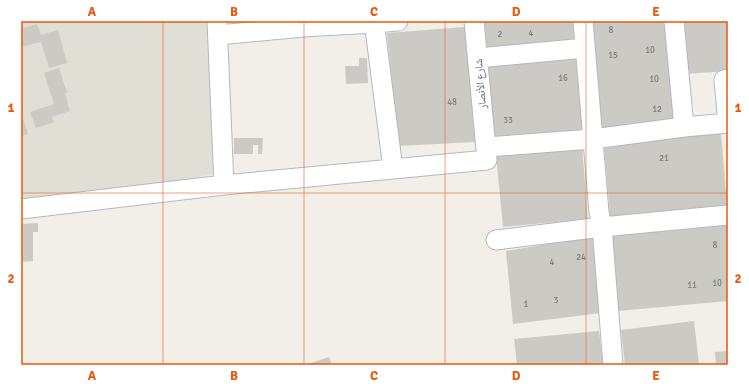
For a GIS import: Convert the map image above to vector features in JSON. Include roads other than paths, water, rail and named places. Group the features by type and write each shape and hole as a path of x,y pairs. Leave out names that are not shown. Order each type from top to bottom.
{"street":[{"path":"224,185 218,28 398,21"},
{"name":"شارع الأنصار","path":"474,21 486,147"},
{"path":"583,21 613,365"},
{"path":"674,21 684,127"},
{"path":"374,22 393,169"},
{"path":"478,58 585,48"},
{"path":"21,209 224,185 487,160 486,147 593,139 684,127 728,123 724,80 728,79"},
{"path":"496,240 602,227 728,215"}]}
